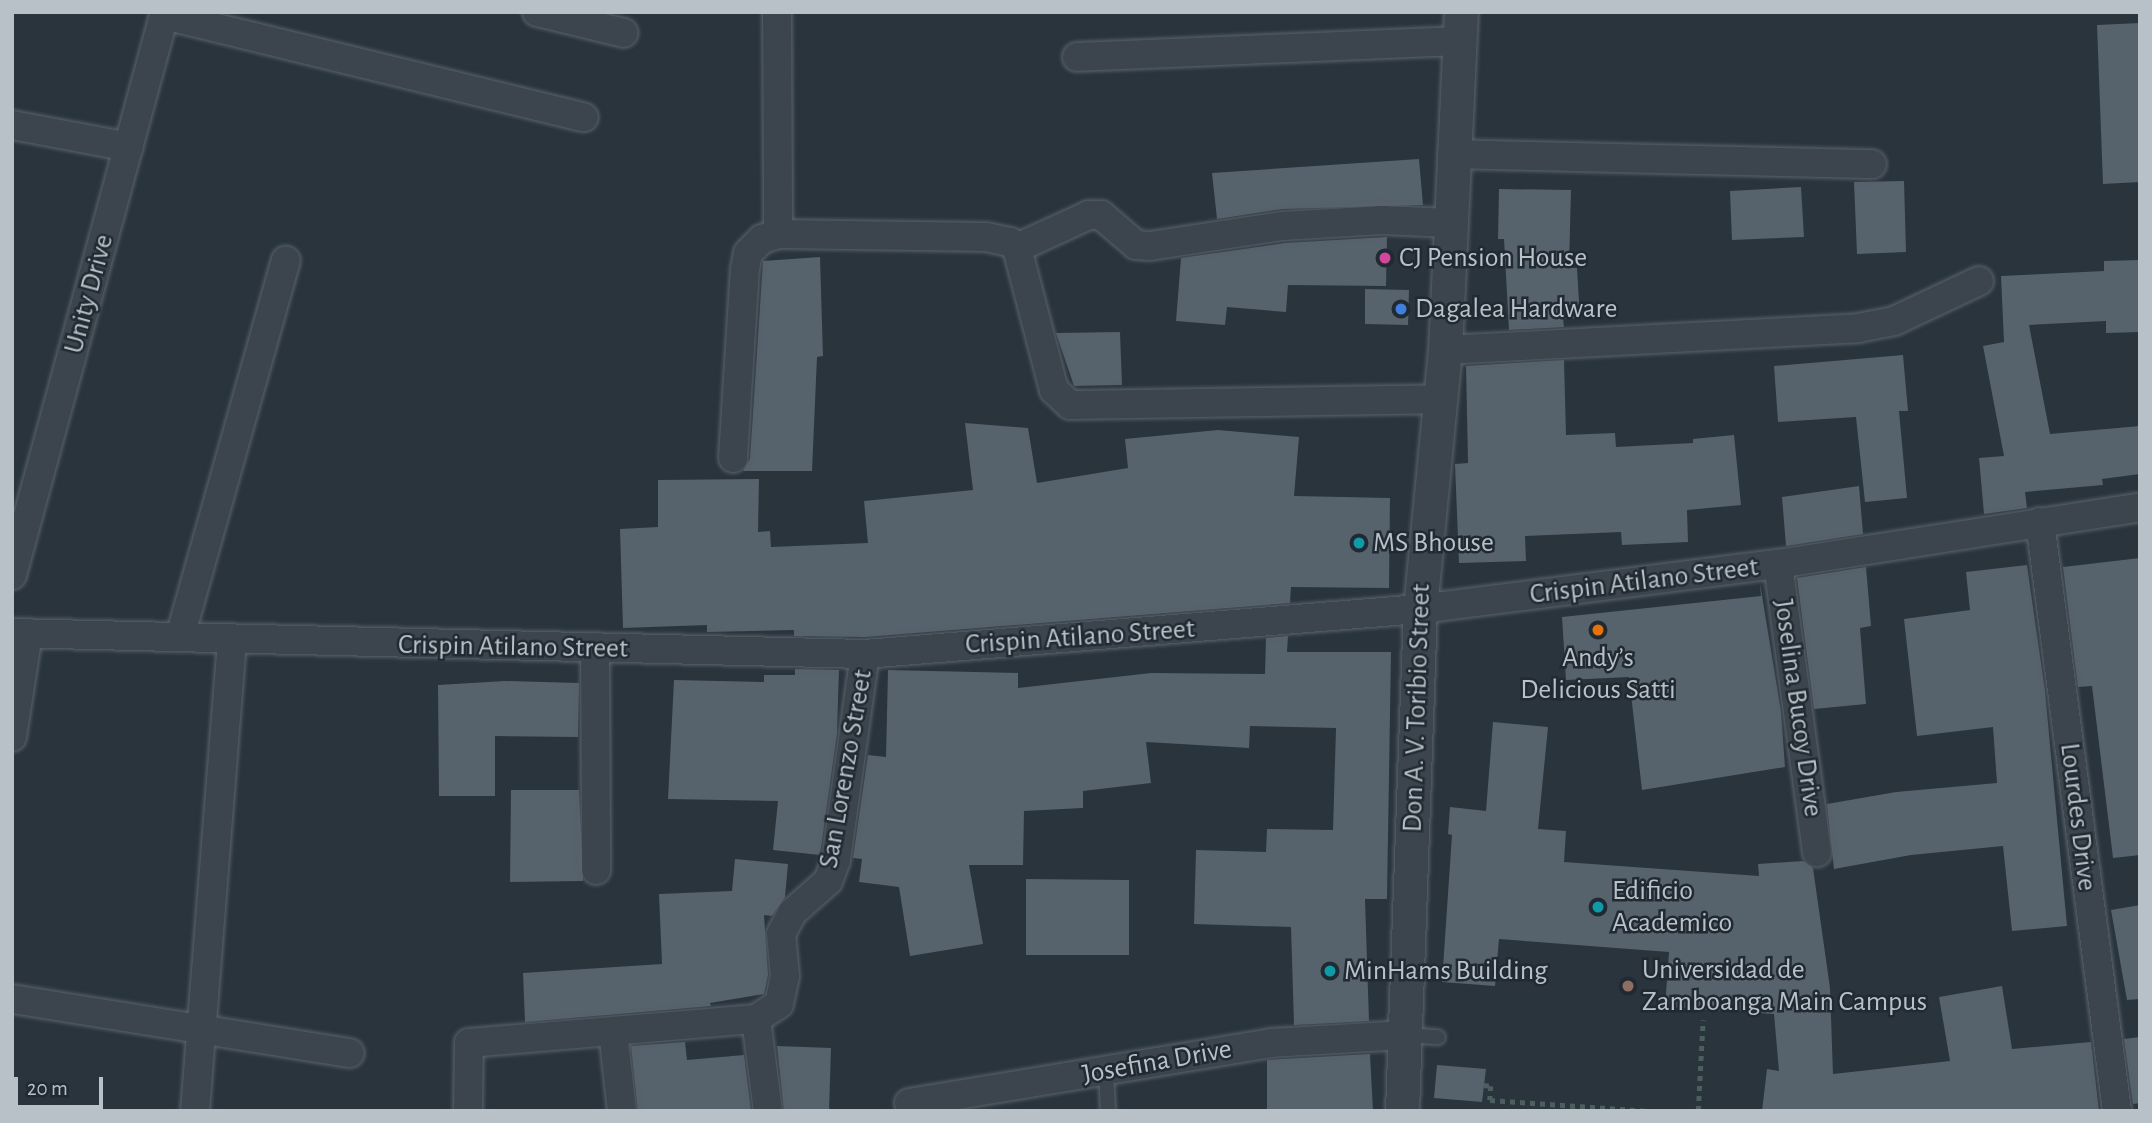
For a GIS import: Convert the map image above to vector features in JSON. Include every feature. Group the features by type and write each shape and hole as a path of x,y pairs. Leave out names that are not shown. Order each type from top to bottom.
{"street":[{"path":"537,12 624,33"},
{"path":"777,12 778,234"},
{"path":"164,14 584,117"},
{"name":"Unity Drive","path":"12,575 164,14"},
{"path":"1077,57 1459,27"},
{"name":"Don A. V. Toribio Street","path":"1402,1111 1422,1036 1420,609 1445,350 1459,27"},
{"path":"12,125 129,147"},
{"path":"1452,154 1872,164"},
{"path":"1017,248 1089,215 1101,215 1136,245 1150,246 1283,226 1382,220 1450,223"},
{"path":"733,458 745,269 755,246 778,234 1000,238 1017,248 1054,390 1070,405 1440,399"},
{"path":"180,637 286,261"},
{"path":"1445,350 1858,328 1894,321 1979,281"},
{"name":"Crispin Atilano Street","path":"20,633 180,637 232,642 866,654 1420,609 1778,564 2140,508"},
{"name":"Lourdes Drive","path":"2040,523 2117,1111"},
{"name":"Joselina Bucoy Drive","path":"1778,564 1817,852"},
{"path":"12,737 20,633"},
{"path":"195,1111 232,642"},
{"path":"595,648 596,870"},
{"name":"San Lorenzo Street","path":"756,1019 771,1012 784,993 781,934 792,913 828,881 836,860 866,654"},
{"path":"12,999 350,1053"},
{"path":"468,1111 469,1043 756,1019 768,1111"},
{"path":"614,1031 622,1111"},
{"name":"Josefina Drive","path":"909,1103 1270,1043 1422,1036"}],"lane":[{"path":"1106,1071 1108,1111"}],"path":[{"path":"1698,1111 1703,1020"},
{"path":"1484,1085 1491,1086 1489,1100 1649,1111"}],"building":[{"path":"2140,23 2140,182 2103,184 2097,25"},
{"path":"1419,159 1423,205 1282,209 1217,219 1212,173"},
{"path":"1904,181 1906,252 1857,254 1854,182"},
{"path":"1801,187 1804,237 1732,240 1730,191"},
{"path":"1499,189 1571,190 1569,268 1577,268 1580,318 1563,319 1564,327 1509,330 1504,239 1498,239"},
{"path":"1387,237 1386,286 1288,285 1286,312 1227,307 1225,325 1176,321 1181,258 1285,243"},
{"path":"820,257 823,356 817,357 812,471 743,471 750,459 763,261"},
{"path":"2140,260 2140,332 2106,333 2106,321 2029,325 2050,434 2140,426 2140,474 2102,479 2103,485 2025,492 2027,508 1984,514 1979,458 2004,456 1983,346 2004,342 2001,276 2104,271 2104,261"},
{"path":"1365,289 1409,290 1408,325 1365,324"},
{"path":"1120,332 1122,385 1074,386 1056,333"},
{"path":"1903,355 1908,411 1899,411 1907,498 1865,502 1856,417 1778,422 1774,366"},
{"path":"1564,360 1566,435 1615,433 1616,447 1693,443 1693,439 1734,435 1741,505 1687,510 1688,542 1622,545 1621,532 1525,536 1526,561 1459,563 1455,464 1468,463 1466,366"},
{"path":"965,423 1028,428 1037,483 1128,468 1125,439 1218,430 1299,437 1294,496 1390,498 1389,588 1291,587 1290,603 865,637 794,636 794,630 707,632 707,625 623,628 620,529 658,527 658,480 759,479 758,532 770,531 771,547 868,543 864,501 973,490"},
{"path":"1859,486 1863,534 1786,546 1782,497"},
{"path":"2140,558 2140,855 2113,858 2092,686 2078,687 2063,567"},
{"path":"2027,565 2045,691 2067,926 2012,931 2003,846 1911,855 1834,869 1827,804 1896,792 1997,783 1993,727 1917,736 1904,619 1970,610 1966,572"},
{"path":"1866,567 1871,626 1860,628 1866,704 1814,709 1797,578"},
{"path":"1760,583 1781,712 1785,767 1642,790 1629,677 1566,680 1562,617 1761,596"},
{"path":"1288,636 1287,652 1391,652 1387,899 1365,899 1369,1021 1294,1025 1291,927 1194,924 1196,850 1266,852 1267,829 1333,830 1336,728 1250,726 1249,748 1146,742 1151,783 1083,791 1083,808 1024,811 1023,865 969,865 983,944 910,956 899,887 859,882 862,859 853,858 868,755 886,757 888,670 1018,673 1018,688 1151,673 1265,674 1266,638"},
{"path":"795,669 839,670 837,733 820,855 773,850 778,801 668,799 674,680 764,682 764,675 795,675"},
{"path":"505,681 579,683 578,737 495,736 495,796 439,796 438,685"},
{"path":"1493,722 1548,727 1538,829 1566,831 1564,862 1759,876 1758,864 1803,861 1813,868 1830,988 1833,1074 1950,1061 1939,997 2002,986 2012,1049 2091,1042 2099,1111 1762,1111 1767,1069 1779,1071 1774,1014 1665,1007 1669,952 1499,939 1495,986 1442,982 1452,835 1448,834 1450,807 1486,811"},
{"path":"511,790 579,790 583,881 510,882"},
{"path":"735,859 788,864 785,897 772,916 764,915 768,975 764,994 710,1003 711,1006 525,1022 523,973 662,964 659,894 732,891"},
{"path":"1026,879 1129,880 1129,955 1026,955"},
{"path":"2140,905 2140,999 2127,1000 2111,910"},
{"path":"2140,1037 2140,1103 2133,1104 2124,1039"},
{"path":"685,1042 687,1060 744,1055 751,1111 638,1111 631,1046"},
{"path":"777,1046 831,1048 829,1111 784,1111"},
{"path":"1370,1054 1373,1111 1267,1111 1267,1060"},
{"path":"1437,1065 1486,1069 1482,1102 1434,1098"}],"place":[{"name":"CJ Pension House","path":"1385,258"},
{"name":"Dagalea Hardware","path":"1401,309"},
{"name":"MS Bhouse","path":"1359,543"},
{"name":"Andy’s Delicious Satti","path":"1598,630"},
{"name":"Edificio Academico","path":"1598,907"},
{"name":"MinHams Building","path":"1330,971"},
{"name":"Universidad de Zamboanga Main Campus","path":"1628,986"}]}
